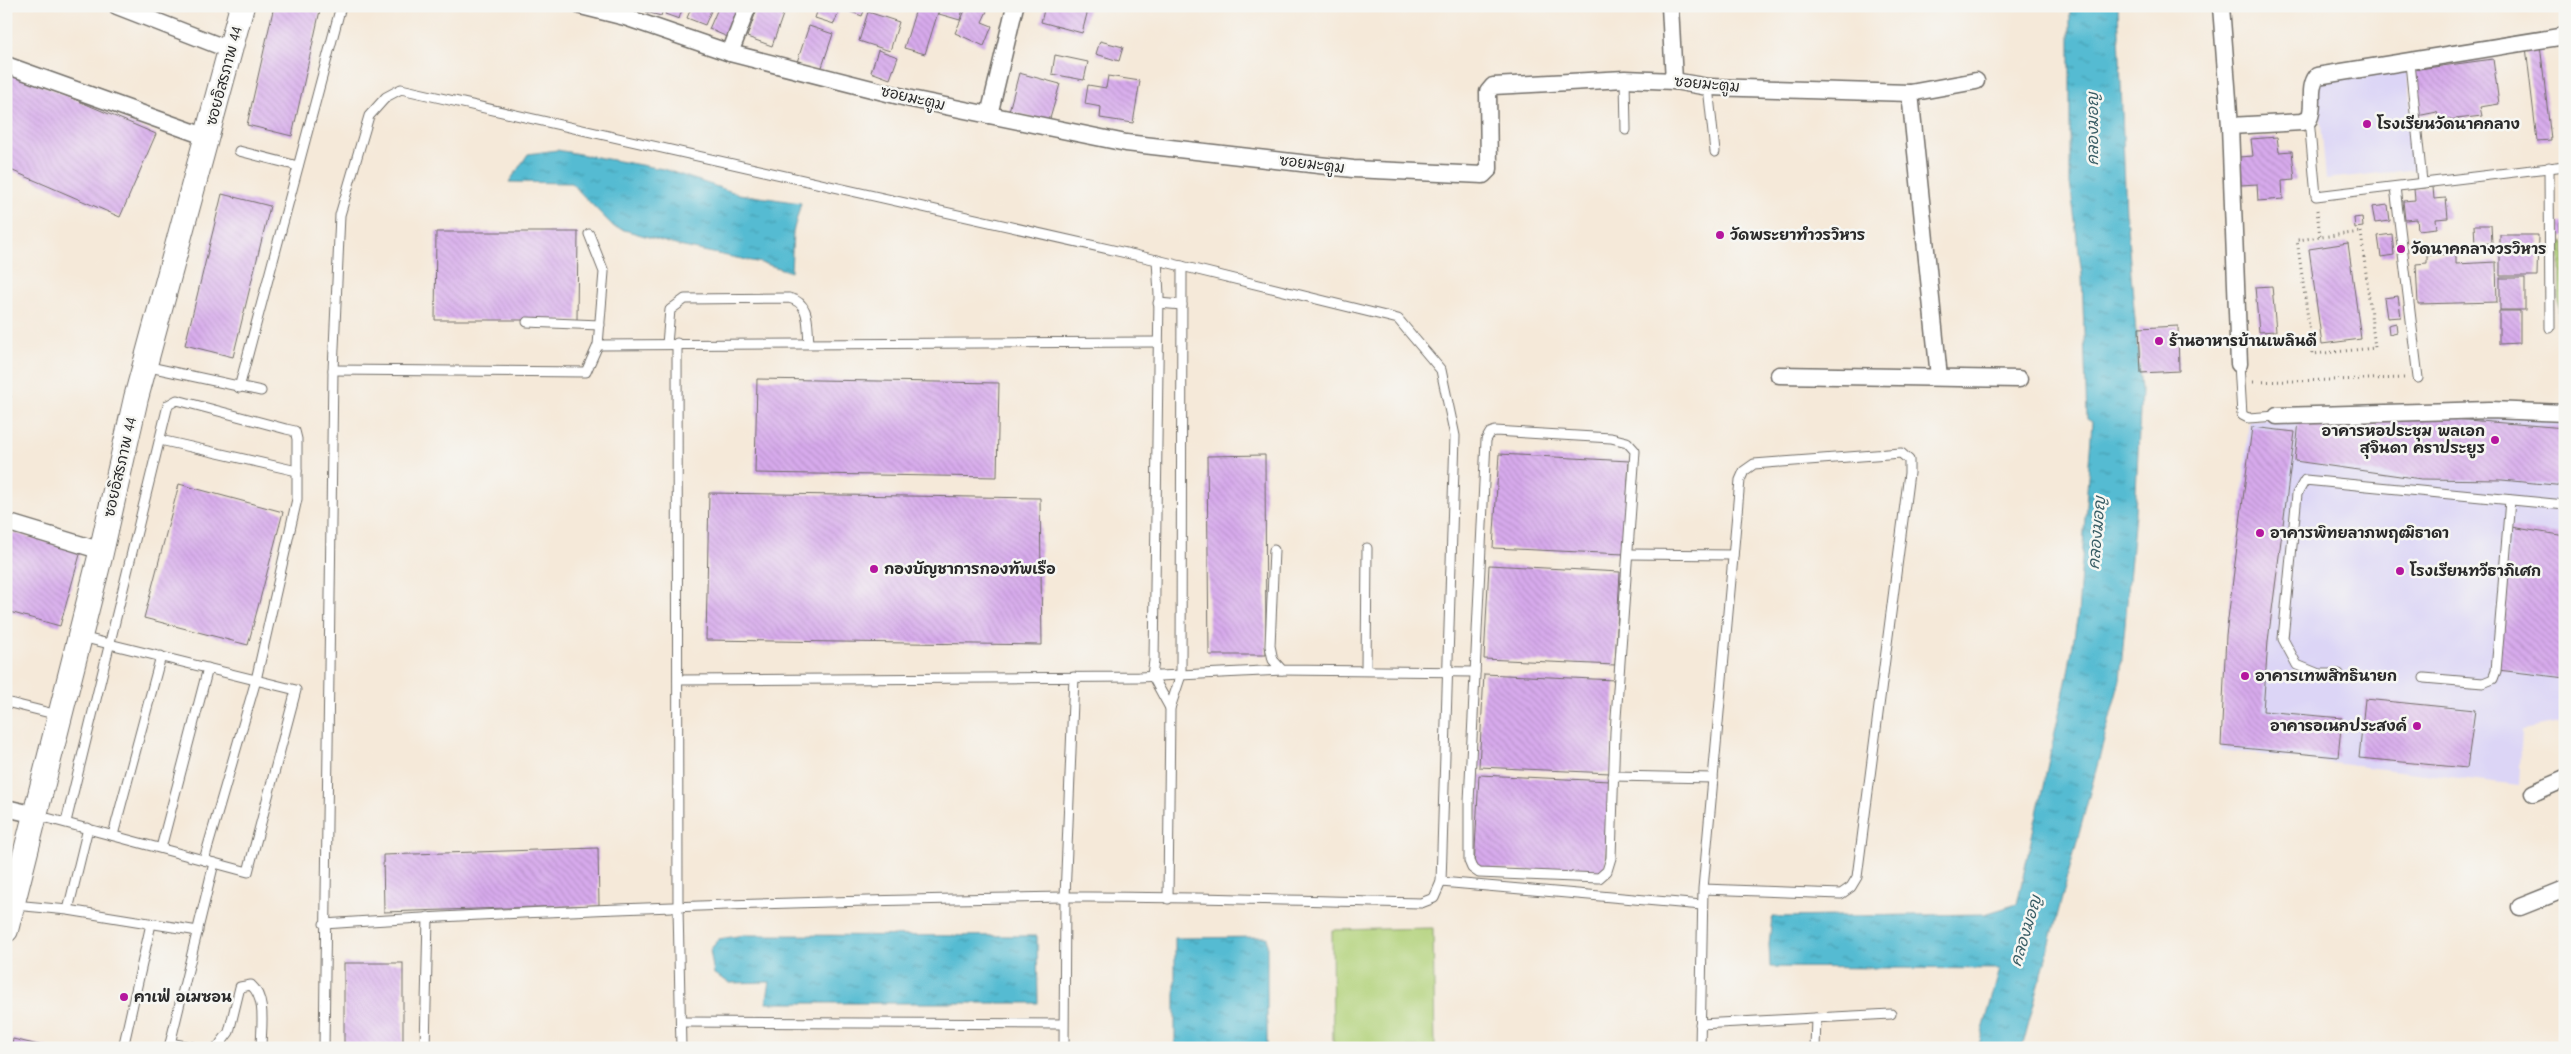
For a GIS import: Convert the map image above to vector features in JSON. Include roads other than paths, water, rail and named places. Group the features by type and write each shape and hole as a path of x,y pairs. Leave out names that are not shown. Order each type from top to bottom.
{"street":[{"path":"117,6 230,50"},
{"name":"ซอยอิสรภาพ 44","path":"6,930 14,905 81,637 144,366 242,6"},
{"name":"ซอยมะตูม","path":"581,6 627,12 730,53 911,99 1126,143 1353,169 1483,175 1489,169 1489,88 1493,86 1625,79 1674,81 1708,86 1910,93 1976,81"},
{"path":"730,53 748,6"},
{"path":"989,114 1015,6"},
{"path":"1670,6 1674,81"},
{"path":"2221,6 2230,126 2239,364"},
{"path":"2230,126 2302,122 2309,119 2313,112 2312,83 2317,76 2410,63 2565,36"},
{"path":"6,65 207,137"},
{"path":"1910,93 1939,377"},
{"path":"1779,375 2019,379"},
{"path":"2277,416 2490,410 2565,413"},
{"path":"6,522 102,551"},
{"path":"2533,793 2565,780"},
{"path":"6,808 36,815"},
{"path":"2520,907 2565,889"}],"lane":[{"path":"238,388 341,6"},
{"path":"2410,63 2422,182"},
{"path":"1625,79 1626,130"},
{"path":"1708,86 1715,152"},
{"path":"324,924 428,917 1065,897 1421,903 1434,898 1441,882 1446,670 1455,436 1441,370 1398,319 1157,260 400,88 386,97 370,116 340,215 333,370 324,924 324,1048"},
{"path":"2309,119 2316,196 2565,166"},
{"path":"239,151 298,166"},
{"path":"2549,167 2550,328"},
{"path":"2395,187 2418,378"},
{"path":"333,370 586,372 598,345 604,272 589,234"},
{"path":"1157,260 1158,342 1154,661 1152,675 1170,708"},
{"path":"1168,899 1170,708 1181,675 1182,266"},
{"path":"667,344 670,310 685,299 780,298 798,300 806,309 809,343"},
{"path":"1158,303 1182,305"},
{"path":"527,322 600,325"},
{"path":"598,345 677,343 1158,342"},
{"path":"677,343 678,908 682,1022 681,1048"},
{"path":"2239,364 2242,415 2245,418 2277,416"},
{"path":"144,366 238,388 261,391"},
{"path":"66,822 168,405 177,400 295,431 298,439 297,499 256,680 204,860"},
{"path":"1495,430 1611,438 1627,442 1635,451 1628,554 1614,776 1611,858 1604,875 1599,878 1478,873 1472,868 1469,861 1469,802 1486,440 1490,433 1495,430"},
{"path":"160,440 297,471"},
{"path":"1700,1048 1703,889 1740,480 1744,471 1754,464 1901,453 1909,460 1909,473 1857,877 1851,887 1841,894 1703,889"},
{"path":"2339,674 2319,674 2297,665 2283,639 2297,494 2305,480 2565,505"},
{"path":"2424,678 2483,683 2493,679 2496,672 2510,500"},
{"path":"1366,670 1368,548"},
{"path":"1274,550 1270,646 1272,660 1282,670"},
{"path":"1628,554 1733,555"},
{"path":"36,815 248,872 296,690 81,637"},
{"path":"113,835 161,656"},
{"path":"161,848 208,668"},
{"path":"678,680 1074,678 1282,670 1446,670 1475,672"},
{"path":"1064,1048 1065,897 1074,678"},
{"path":"6,702 61,716"},
{"path":"1614,776 1713,778"},
{"path":"68,910 88,828"},
{"path":"196,1048 169,1045 214,862"},
{"path":"1441,882 1702,906"},
{"path":"14,905 68,910 198,931"},
{"path":"425,1048 428,917"},
{"path":"123,1048 151,924"},
{"path":"219,1047 229,1032 240,987 251,986 258,991 262,1010 261,1048"},
{"path":"1700,1024 1891,1014"},
{"path":"1815,1048 1816,1018"},
{"path":"682,1022 1063,1024"}],"water":[{"name":"คลองมอญ","path":"2070,6 2118,6 2126,215 2141,390 2135,513 2120,680 2022,1048 1978,1048 2000,969 1770,967 1769,944 1772,917 1985,914 2017,904 2068,673 2078,614 2092,422 2087,419 2082,275 2070,183"},
{"path":"557,150 663,169 739,194 801,203 793,232 791,272 766,264 679,246 614,227 571,183 509,182 528,154"},
{"path":"744,935 1037,936 1038,1003 766,1003 770,982 730,983 714,974 710,950 719,939"},
{"path":"1267,937 1267,1048 1175,1048 1175,938"}],"place":[{"name":"โรงเรียนวัดนาคกลาง","path":"2367,124"},
{"name":"วัดพระยาทําวรวิหาร","path":"1720,235"},
{"name":"วัดนาคกลางวรวิหาร","path":"2401,249"},
{"name":"ร้านอาหารบ้านเพลินดี","path":"2159,341"},
{"name":"อาคารหอประชุม พลเอก สุจินดา คราประยูร","path":"2495,440"},
{"name":"อาคารพิทยลาภพฤฒิธาดา","path":"2260,533"},
{"name":"กองบัญชาการกองทัพเรือ","path":"874,569"},
{"name":"โรงเรียนทวีธาภิเศก","path":"2400,571"},
{"name":"อาคารเทพสิทธินายก","path":"2245,676"},
{"name":"อาคารอเนกประสงค์","path":"2417,726"},
{"name":"คาเฟ่ อเมซอน","path":"124,997"}]}
